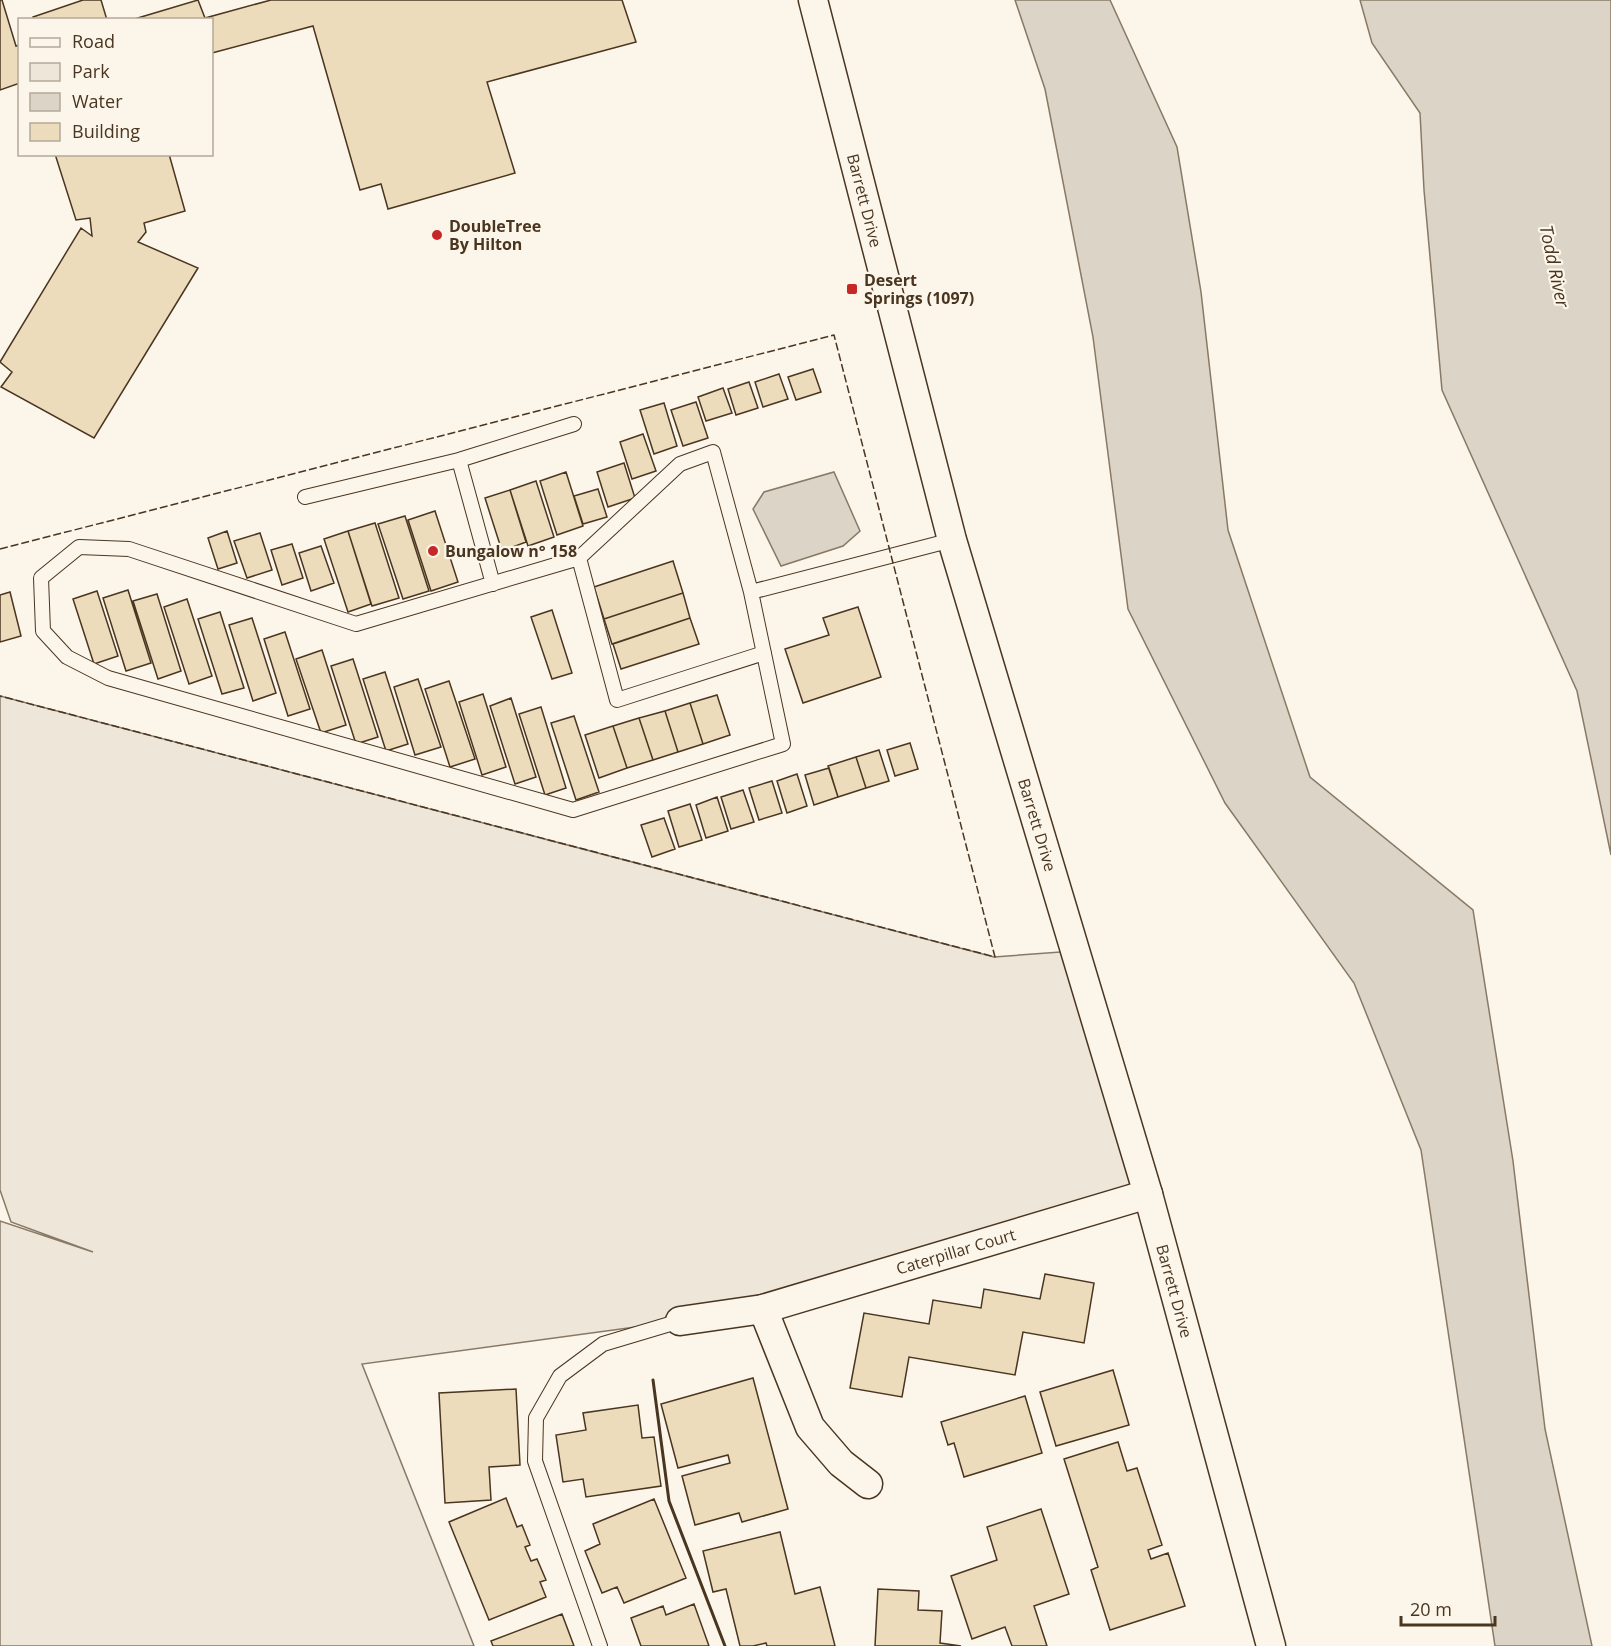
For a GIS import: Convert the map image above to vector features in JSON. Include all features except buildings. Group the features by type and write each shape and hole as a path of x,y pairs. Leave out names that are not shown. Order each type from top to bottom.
{"street":[{"name":"Barrett Drive","path":"813,0 952,540 1148,1194 1271,1646"},
{"name":"Caterpillar Court","path":"680,1321 763,1309 1148,1194"},
{"path":"763,1309 810,1427 841,1463 868,1484"}],"lane":[{"path":"305,497 459,460 574,424"},
{"path":"713,452 751,592 783,744 573,810 108,678 67,657 43,632 40,578 79,547 129,549 356,624 579,558 680,464 713,452"},
{"path":"459,460 493,584"},
{"path":"751,592 952,540"},
{"path":"579,558 617,700 764,653"},
{"path":"600,1646 535,1461 536,1419 560,1376 603,1344 680,1321"}],"green space":[{"path":"0,696 994,957 1074,951 1148,1194 680,1321 362,1364 474,1646 0,1646 0,1221 93,1252 11,1222 0,1190"}],"water":[{"path":"1015,0 1110,0 1177,147 1201,292 1228,530 1310,777 1473,910 1513,1161 1545,1429 1592,1646 1495,1646 1421,1150 1354,983 1225,803 1128,609 1093,337 1045,89"},
{"name":"Todd River","path":"1360,0 1611,0 1611,855 1577,691 1442,390 1424,190 1420,113 1372,43"},
{"path":"834,472 860,531 843,546 781,566 753,509 764,492"}],"fence":[{"path":"0,549 834,335 995,957 0,696"}],"wall":[{"path":"653,1380 669,1501 725,1646"}],"place":[{"name":"DoubleTree By Hilton","path":"437,235"},
{"name":"Desert Springs (1097)","path":"852,289"},
{"name":"Bungalow n° 158","path":"433,551"}]}
